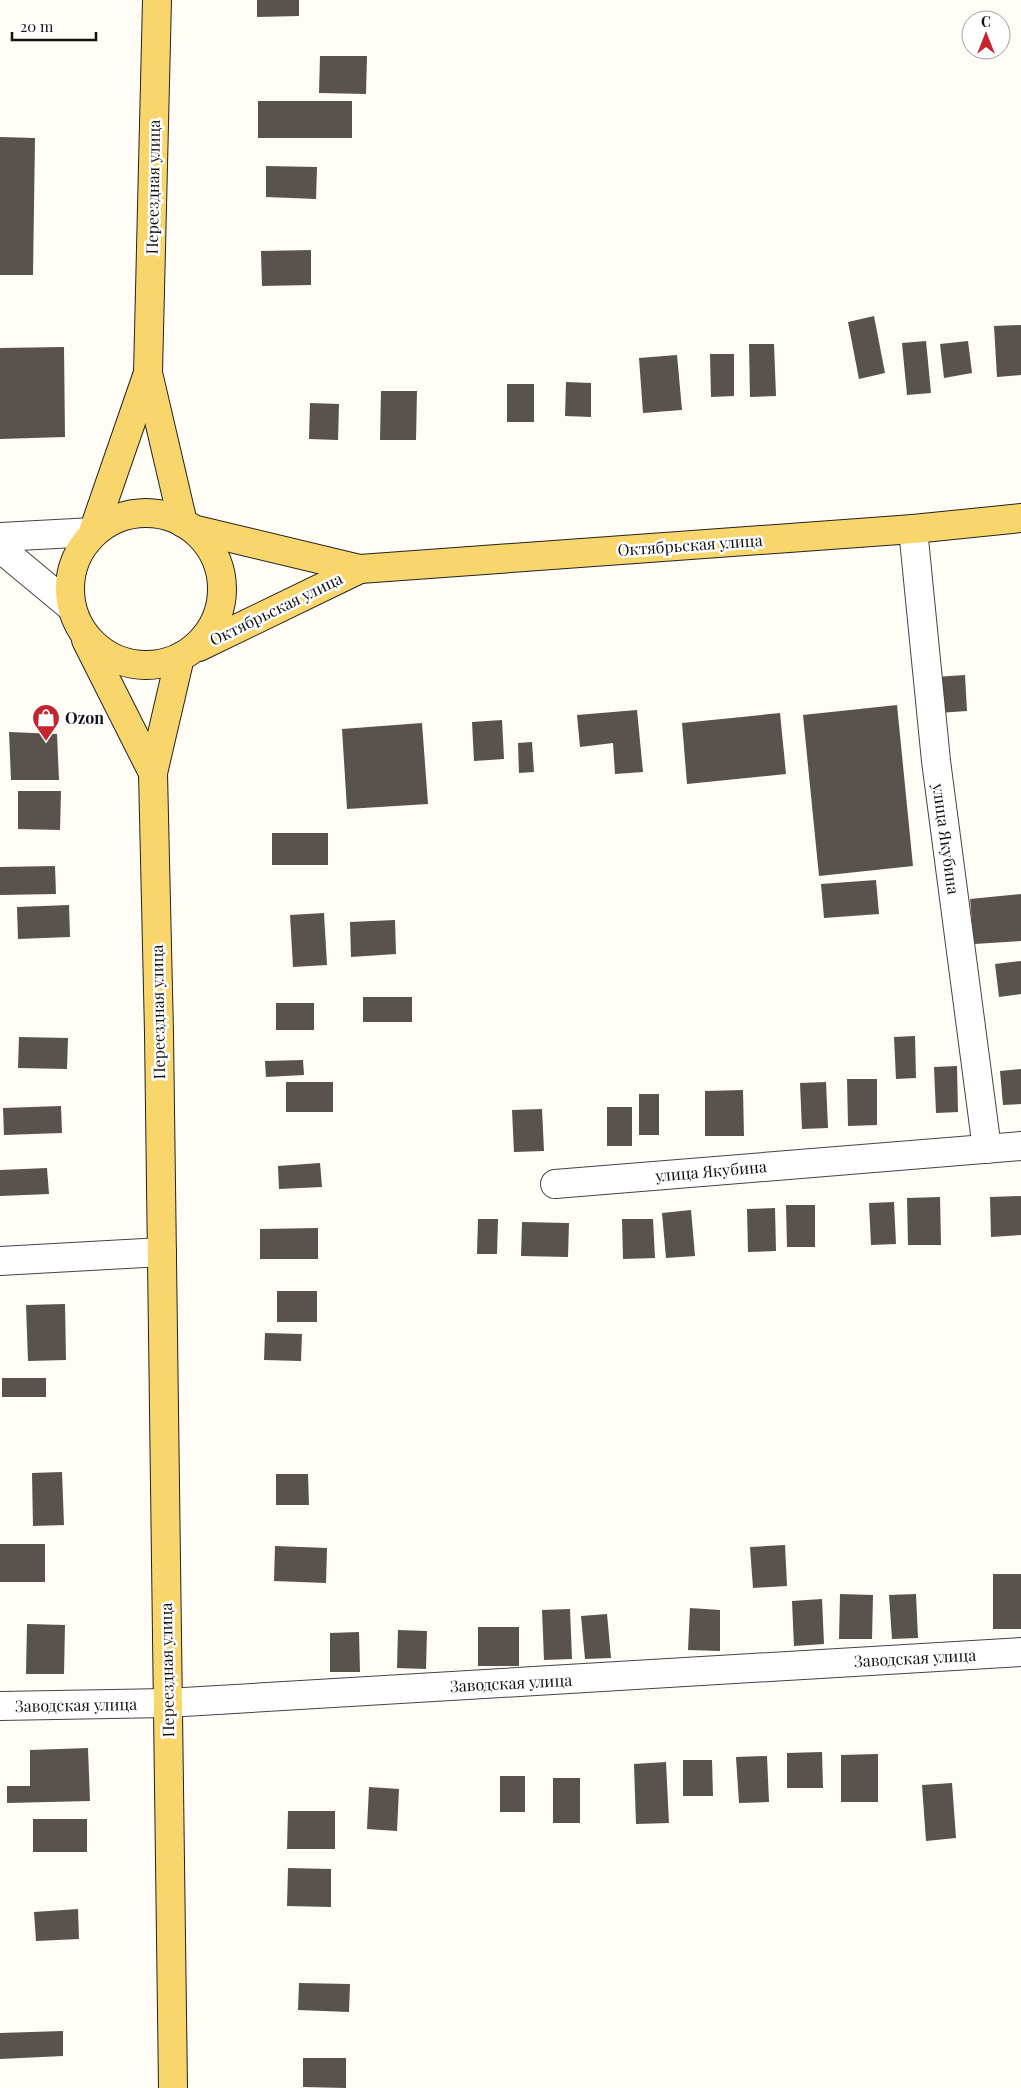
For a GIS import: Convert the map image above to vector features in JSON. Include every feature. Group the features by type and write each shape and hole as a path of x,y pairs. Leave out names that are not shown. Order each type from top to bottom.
{"main road":[{"name":"Переездная улица","path":"157,0 148,374 190,526"},
{"name":"Переездная улица","path":"93,532 148,374"},
{"path":"164,513 190,526 217,558 224,591 215,624 186,653 165,664 133,665 104,654 82,632 71,607 69,580 77,554 93,532 126,514 164,513"},
{"name":"Октябрьская улица","path":"190,526 360,569 913,529 1021,518"},
{"name":"Октябрьская улица","path":"186,653 360,569"},
{"name":"Переездная улица","path":"82,632 153,773"},
{"name":"Переездная улица","path":"173,2088 162,1252 153,773 186,653"}],"street":[{"name":"улица Якубина","path":"913,529 936,762 987,1149"},
{"path":"0,537 93,532"},
{"path":"0,548 71,607"},
{"name":"улица Якубина","path":"555,1184 1021,1146"},
{"path":"0,1261 162,1252"},
{"name":"Заводская улица","path":"0,1706 167,1704 1021,1652"}],"building":[{"path":"257,0 299,0 299,16 257,17"},
{"path":"320,56 367,56 366,94 319,93"},
{"path":"258,101 352,101 352,138 258,138"},
{"path":"0,137 35,138 33,275 0,275"},
{"path":"266,166 317,167 316,199 266,197"},
{"path":"311,250 311,285 262,286 261,251"},
{"path":"874,316 885,373 859,379 848,322"},
{"path":"1021,325 1021,375 997,377 994,326"},
{"path":"926,341 931,393 907,395 902,343"},
{"path":"968,341 972,373 944,378 940,344"},
{"path":"749,344 774,344 776,396 750,397"},
{"path":"64,347 65,437 0,439 0,348"},
{"path":"710,354 734,354 734,396 711,397"},
{"path":"677,355 682,410 643,413 639,358"},
{"path":"566,382 591,383 591,417 565,416"},
{"path":"507,384 534,384 534,422 507,422"},
{"path":"381,391 417,391 416,440 380,440"},
{"path":"310,403 339,404 338,440 309,439"},
{"path":"965,675 967,711 938,713 935,677"},
{"path":"897,705 913,866 819,876 803,715"},
{"path":"637,710 643,772 615,774 613,743 580,747 577,715"},
{"path":"780,713 786,774 687,784 682,723"},
{"path":"502,720 504,759 474,761 472,722"},
{"path":"422,723 428,804 347,809 342,729"},
{"path":"9,732 57,734 59,780 11,780"},
{"path":"532,742 534,772 519,773 518,743"},
{"path":"18,791 61,791 60,830 18,829"},
{"path":"272,833 328,833 328,865 272,865"},
{"path":"55,866 56,894 0,895 0,867"},
{"path":"876,880 879,914 824,918 821,884"},
{"path":"1021,894 1021,941 974,944 970,899"},
{"path":"69,905 70,937 18,939 17,907"},
{"path":"324,913 327,965 293,967 290,915"},
{"path":"395,920 396,954 351,957 350,922"},
{"path":"1021,961 1021,994 999,997 995,964"},
{"path":"363,997 412,997 412,1022 363,1022"},
{"path":"276,1003 314,1003 314,1030 276,1030"},
{"path":"915,1036 916,1078 896,1079 894,1037"},
{"path":"19,1037 68,1038 67,1069 18,1068"},
{"path":"303,1060 304,1075 266,1077 265,1061"},
{"path":"957,1066 958,1112 936,1113 934,1067"},
{"path":"1021,1069 1021,1104 1003,1105 1000,1071"},
{"path":"847,1079 877,1079 877,1125 848,1126"},
{"path":"286,1082 333,1082 333,1112 286,1112"},
{"path":"826,1082 828,1128 802,1129 800,1083"},
{"path":"743,1090 744,1136 705,1136 705,1091"},
{"path":"639,1094 659,1094 659,1135 639,1135"},
{"path":"61,1106 62,1133 4,1135 3,1108"},
{"path":"607,1107 632,1107 632,1146 607,1146"},
{"path":"542,1109 544,1151 514,1152 512,1110"},
{"path":"320,1163 322,1187 279,1189 278,1166"},
{"path":"47,1168 49,1194 0,1196 0,1170"},
{"path":"1021,1196 1021,1235 991,1237 990,1197"},
{"path":"940,1197 941,1245 908,1245 907,1198"},
{"path":"894,1202 896,1244 871,1245 869,1203"},
{"path":"786,1205 815,1205 815,1247 787,1247"},
{"path":"775,1208 776,1251 748,1252 747,1209"},
{"path":"691,1210 695,1256 666,1258 662,1213"},
{"path":"478,1219 498,1219 497,1254 477,1254"},
{"path":"622,1219 653,1219 655,1258 623,1259"},
{"path":"522,1222 569,1223 568,1257 521,1256"},
{"path":"318,1228 318,1259 260,1259 260,1229"},
{"path":"277,1291 317,1291 317,1322 277,1322"},
{"path":"65,1304 66,1360 28,1361 26,1305"},
{"path":"265,1333 302,1334 301,1361 264,1360"},
{"path":"2,1378 46,1378 46,1397 2,1397"},
{"path":"62,1472 64,1525 33,1526 32,1473"},
{"path":"276,1474 308,1474 309,1505 276,1505"},
{"path":"0,1544 45,1544 45,1582 0,1582"},
{"path":"785,1545 787,1586 753,1588 750,1547"},
{"path":"275,1546 327,1548 326,1583 274,1581"},
{"path":"993,1574 1021,1574 1021,1629 993,1629"},
{"path":"840,1594 873,1595 872,1639 839,1639"},
{"path":"916,1594 918,1638 892,1639 889,1595"},
{"path":"822,1599 824,1644 794,1646 792,1601"},
{"path":"690,1608 720,1610 720,1651 688,1650"},
{"path":"570,1609 572,1659 544,1660 542,1610"},
{"path":"607,1614 611,1658 585,1659 581,1616"},
{"path":"27,1624 65,1625 64,1674 26,1674"},
{"path":"478,1627 519,1627 519,1666 478,1666"},
{"path":"398,1630 427,1631 426,1669 397,1668"},
{"path":"359,1632 360,1672 330,1672 330,1633"},
{"path":"88,1748 90,1801 7,1803 7,1786 30,1786 30,1750"},
{"path":"822,1752 823,1788 787,1788 787,1753"},
{"path":"878,1754 878,1802 841,1802 841,1755"},
{"path":"767,1756 769,1802 739,1803 736,1757"},
{"path":"683,1760 712,1760 713,1796 683,1796"},
{"path":"666,1762 669,1823 636,1824 634,1764"},
{"path":"500,1776 525,1776 525,1812 500,1812"},
{"path":"553,1778 580,1778 580,1823 553,1823"},
{"path":"952,1783 956,1838 926,1841 922,1785"},
{"path":"369,1787 399,1789 397,1831 367,1829"},
{"path":"288,1811 335,1811 335,1849 287,1849"},
{"path":"33,1819 87,1819 87,1852 33,1852"},
{"path":"288,1868 331,1869 331,1907 287,1906"},
{"path":"78,1909 79,1939 36,1941 34,1912"},
{"path":"299,1983 350,1984 349,2012 298,2010"},
{"path":"63,2031 63,2056 0,2059 0,2033"},
{"path":"303,2058 346,2058 346,2088 303,2087"}],"place":[{"name":"Ozon","path":"46,742"}]}
